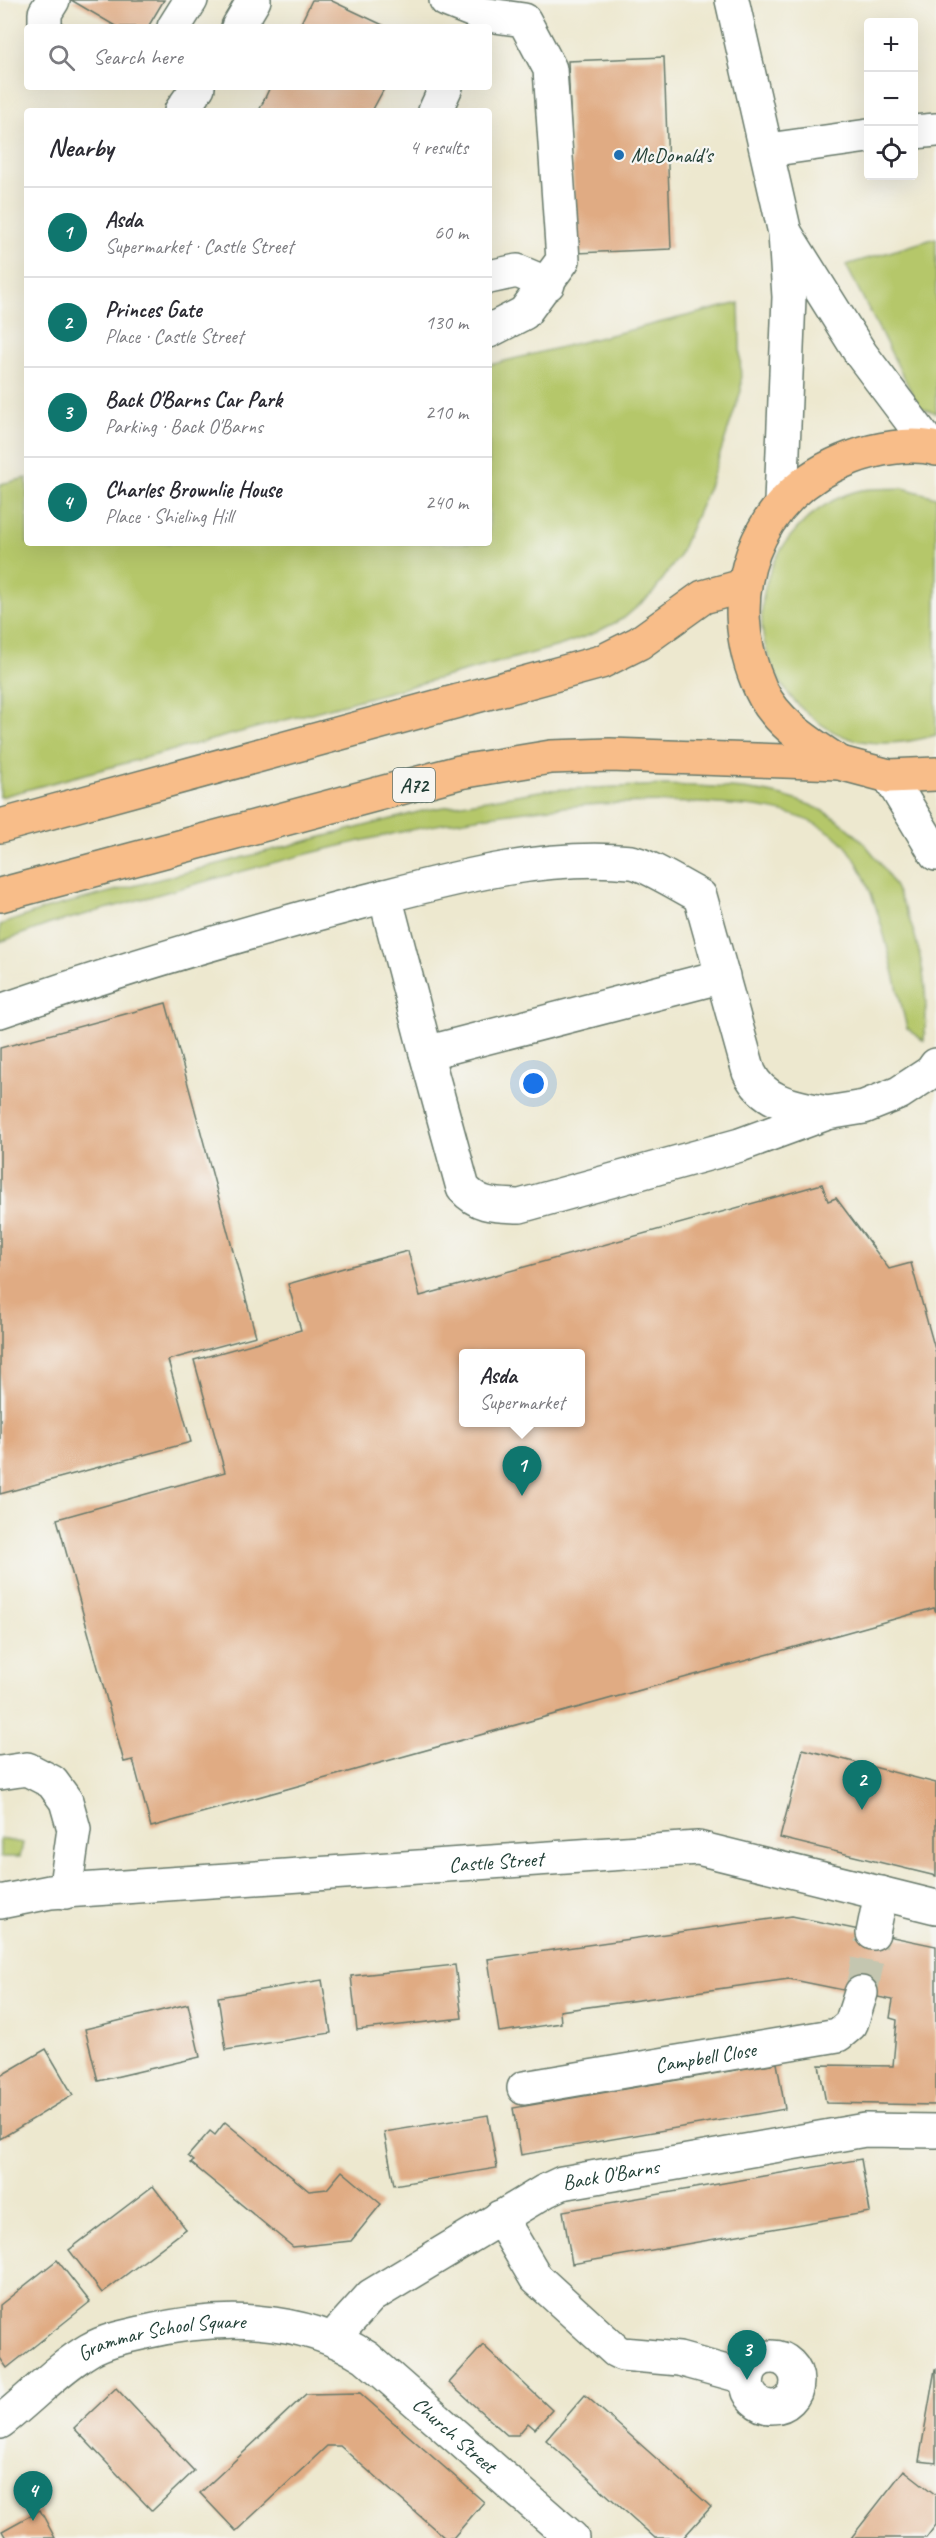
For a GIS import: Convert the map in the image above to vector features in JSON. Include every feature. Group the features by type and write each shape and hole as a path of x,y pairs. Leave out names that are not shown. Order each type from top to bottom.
{"main road":[{"name":"A72","path":"840,763 795,734 761,691 744,641 743,586 756,542 782,502 824,468 876,449 933,448"},
{"path":"0,826 601,662 639,643 703,597 743,586"},
{"name":"A72","path":"0,895 368,796 504,764 551,757 610,755 840,763 889,776 936,774"}],"street":[{"path":"45,24 45,13 53,0"},
{"path":"176,24 191,0"},
{"path":"240,24 254,0"},
{"path":"446,0 481,14 534,10 550,69 564,260 524,313 492,329"},
{"path":"732,0 768,150 785,233 789,297 782,502"},
{"path":"183,108 196,90"},
{"path":"436,108 445,90"},
{"path":"918,132 936,130"},
{"path":"768,150 864,137"},
{"path":"785,233 861,354 933,448"},
{"path":"492,276 517,272 548,284"},
{"path":"889,776 936,854"},
{"path":"0,1011 97,977 282,923 444,882 563,860 633,862 700,896 749,1072 756,1087 772,1099 827,1113"},
{"path":"385,896 463,1188 473,1199 485,1204 520,1206 740,1145 827,1113 864,1107 899,1094 931,1072 936,1065"},
{"path":"426,1053 723,976"},
{"path":"0,1773 27,1769 52,1782 66,1801 74,1829 58,1892"},
{"name":"Castle Street","path":"0,1902 58,1892 698,1848 936,1907"},
{"name":"Castle Street","path":"0,1878 58,1892"},
{"path":"873,1933 881,1893"},
{"name":"Campbell Close","path":"524,2088 838,2035 851,2024 861,1993"},
{"name":"Back O'Barns","path":"333,2338 371,2296 545,2191 571,2181 865,2130 936,2131"},
{"path":"500,2217 536,2278 616,2351 622,2354 679,2359 748,2378"},
{"name":"Grammar School Square","path":"5,2418 90,2349 128,2336 184,2325 255,2321 333,2338"},
{"name":"Church Street","path":"333,2338 380,2368 572,2538"}],"green space":[{"path":"936,238 936,413 919,407 846,265"},
{"path":"739,303 741,391 709,487 678,558 653,593 624,618 595,633 559,646 0,797 0,484 24,479 24,546 492,546 492,364"},
{"path":"903,488 936,497 936,735 896,743 865,742 840,735 819,723 801,708 783,686 771,663 763,638 762,612 765,587 774,562 788,540 807,519 819,510 832,501 854,492 867,489"},
{"path":"666,785 721,787 775,794 793,799 810,805 839,821 865,844 886,871 903,903 915,937 923,972 926,1007 924,1041 907,1028 882,927 863,875 852,854 839,839 824,828 807,820 772,810 735,805 615,803 533,810 452,822 290,858 50,924 0,942 0,925 45,909 426,810 546,790"},
{"path":"0,1839 23,1843 20,1857 0,1857"}],"building":[{"path":"71,0 164,0 150,24 112,24"},
{"path":"312,0 330,0 381,24 300,24"},
{"name":"McDonald's","path":"664,57 671,249 576,253 568,61"},
{"path":"269,90 383,90 374,108 260,108"},
{"path":"166,1003 256,1336 168,1360 191,1442 0,1494 0,1048"},
{"path":"822,1184 828,1201 836,1198 889,1269 911,1263 936,1353 936,1612 934,1608 151,1827 133,1760 124,1762 57,1519 225,1472 194,1360 301,1330 288,1284 408,1251 420,1296"},
{"path":"803,1749 936,1783 936,1876 780,1838"},
{"path":"792,1916 936,1946 936,2105 826,2103 819,2065 893,2066 897,2020 890,2018 893,2000 789,1979 560,2011 561,2023 499,2032 488,1959"},
{"path":"455,1965 462,2018 357,2030 351,1976"},
{"path":"322,1980 331,2033 226,2050 218,1997"},
{"path":"188,2004 200,2057 98,2081 85,2029"},
{"path":"46,2049 73,2095 0,2139 0,2076"},
{"path":"777,2063 785,2109 521,2155 513,2108"},
{"path":"488,2115 497,2168 394,2185 384,2132"},
{"path":"225,2122 309,2191 327,2189 342,2171 381,2204 351,2241 293,2247 191,2163 194,2161 188,2156 210,2131 215,2135"},
{"path":"861,2159 870,2212 572,2264 563,2211"},
{"path":"153,2186 186,2229 102,2293 69,2250"},
{"path":"57,2260 90,2302 7,2368 0,2358 0,2305"},
{"path":"483,2345 552,2410 535,2429 528,2423 518,2435 507,2435 449,2383"},
{"path":"936,2369 936,2463 919,2461"},
{"path":"116,2388 194,2471 152,2511 74,2428"},
{"path":"360,2393 484,2502 453,2538 445,2538 340,2446 327,2446 236,2531 200,2493 306,2394"},
{"path":"585,2395 711,2507 683,2538 655,2538 546,2440"},
{"path":"904,2470 936,2495 936,2525 926,2538 851,2538"},
{"path":"40,2510 55,2538 6,2538 2,2531"}],"tunnel":[{"path":"861,1993 873,1933"}],"place":[{"name":"McDonald's","path":"619,155"},
{"name":"Asda","path":"522,1496"},
{"name":"Princes Gate","path":"862,1810"},
{"name":"Back O'Barns Car Park","path":"747,2380"},
{"name":"Charles Brownlie House","path":"33,2521"}]}
